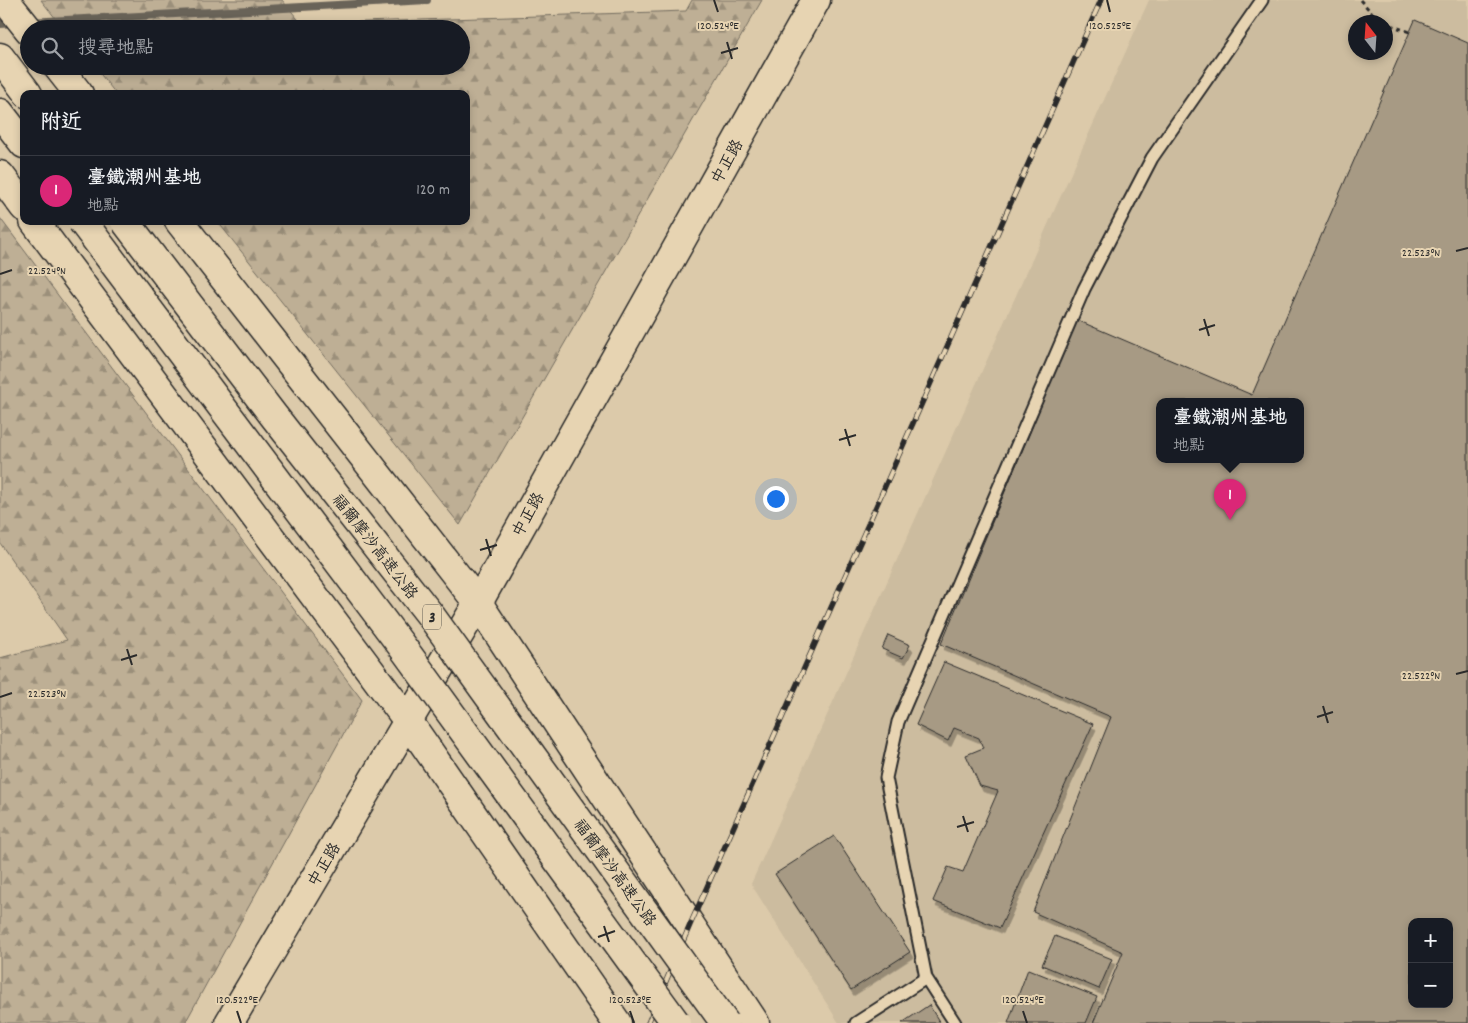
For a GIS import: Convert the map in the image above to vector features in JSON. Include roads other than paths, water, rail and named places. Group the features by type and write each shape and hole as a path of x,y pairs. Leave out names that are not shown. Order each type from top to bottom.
{"main road":[{"name":"中正路","path":"229,1023 478,602 816,0"},
{"path":"8,4 21,20"},
{"path":"0,57 25,90"},
{"path":"64,75 76,90"},
{"path":"0,112 20,139"},
{"path":"0,175 20,202"},
{"path":"37,225 408,721 617,1023"},
{"path":"85,225 401,645 676,1023"},
{"name":"福爾摩沙高速公路","path":"128,225 273,415 431,616 725,1023"},
{"path":"182,225 478,602 755,1023"}],"lane":[{"path":"955,1023 926,978 886,778 898,722 1084,289 1152,158 1262,0"},
{"path":"856,1023 926,978"}],"waterway":[{"path":"66,20 427,0"},
{"path":"0,24 16,23"}],"railway":[{"path":"648,1023 1101,0"}],"place":[{"name":"臺鐵潮州基地","path":"1230,520"}]}
